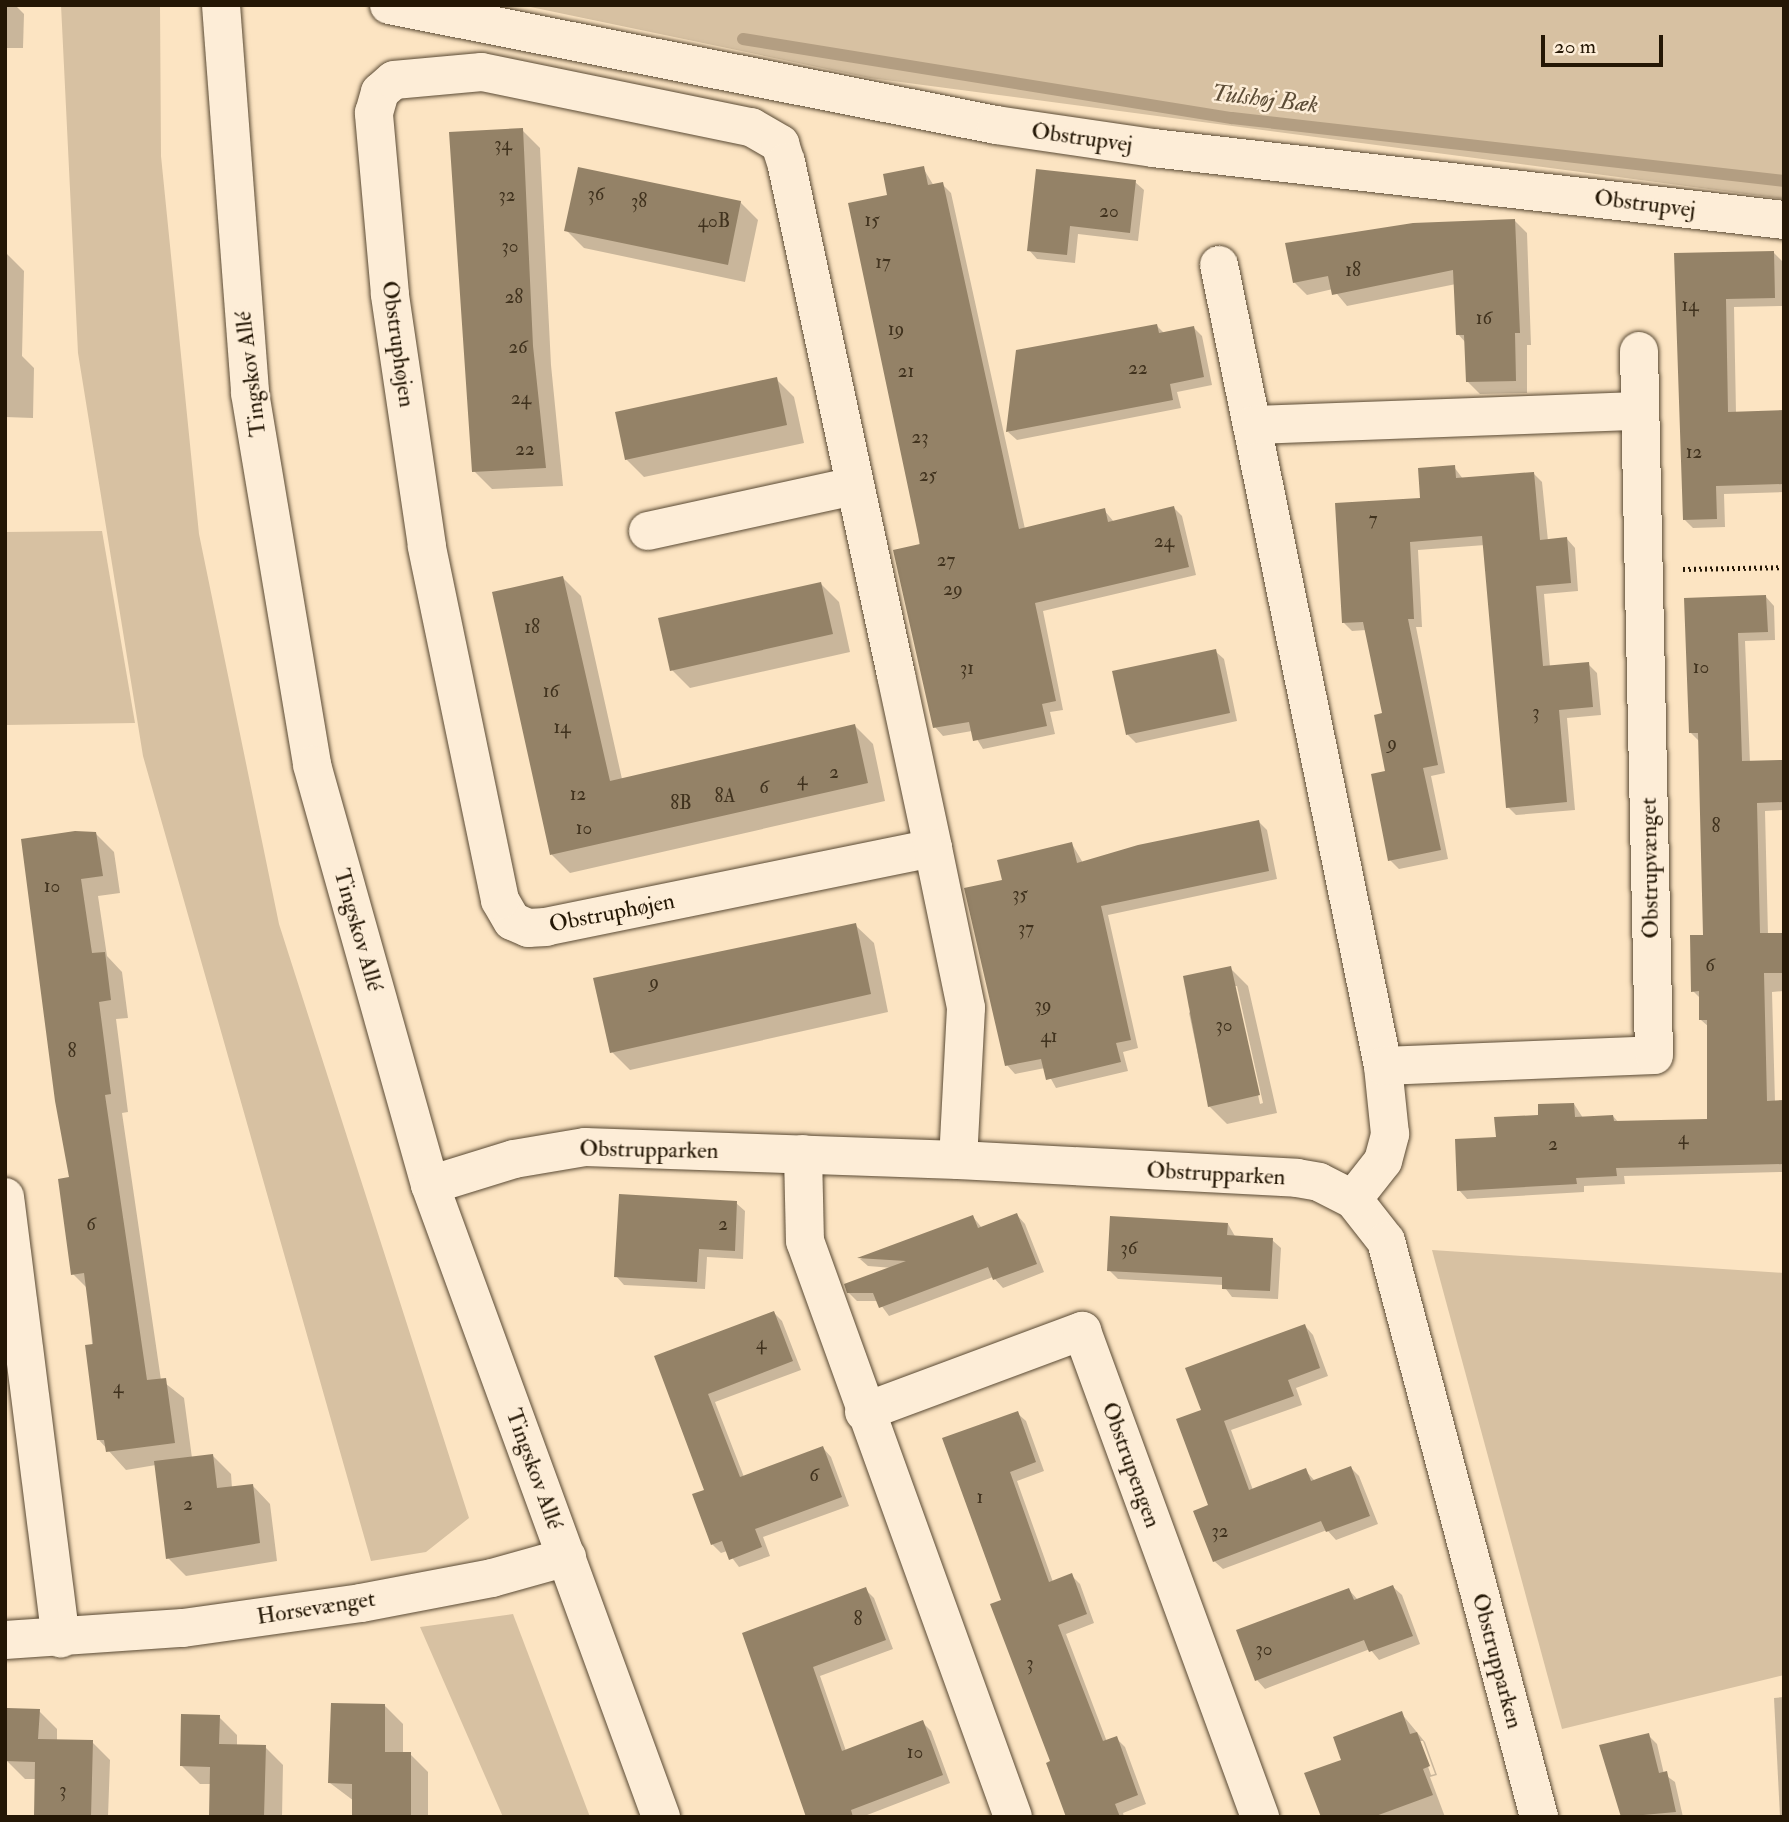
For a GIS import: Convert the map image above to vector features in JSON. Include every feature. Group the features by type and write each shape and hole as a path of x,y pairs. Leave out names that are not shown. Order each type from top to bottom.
{"street":[{"name":"Tingskov Allé","path":"221,5 250,393 312,765 430,1185 661,1817"},
{"name":"Obstrupvej","path":"389,5 996,125 1153,148 1784,220"},
{"name":"Obstruphøjen","path":"933,848 546,927 528,928 512,921 500,900 427,546 390,294 374,113 380,92 404,78 482,72 751,127 780,144 933,848 966,1008 958,1160"},
{"path":"1219,265 1383,1066 1390,1134 1383,1161 1353,1199"},
{"name":"Obstrupvænget","path":"1383,1066 1654,1055 1639,351"},
{"path":"1253,425 1640,411"},
{"path":"648,531 855,486"},
{"name":"Obstrupparken","path":"430,1185 514,1159 585,1147 958,1160 1297,1178 1319,1182 1353,1199 1386,1241 1539,1817"},
{"path":"803,1154 805,1241 864,1412 1013,1817"},
{"path":"5,1197 61,1638"},
{"name":"Obstrupengen","path":"864,1412 1082,1331 1260,1817"},
{"name":"Horsevænget","path":"5,1640 183,1628 361,1603 492,1578 567,1557"}],"path":[{"path":"1643,570 1784,567"}],"shaded area":[{"path":"61,5 160,5 161,156 199,534 279,924 469,1518 426,1552 371,1561 143,756 78,353"},
{"path":"521,5 1784,5 1784,199 870,78"},
{"path":"102,531 135,723 5,725 5,532"},
{"path":"1432,1250 1784,1273 1784,1675 1562,1729"},
{"path":"513,1614 590,1817 503,1817 420,1627"}],"building":[{"path":"523,128 533,346 546,468 472,472 449,132"},
{"path":"924,166 928,185 943,182 1019,529 1105,508 1108,522 1174,506 1189,567 1035,603 1056,701 1042,704 1047,726 973,741 969,722 933,728 893,550 920,544 848,203 887,195 883,174"},
{"path":"578,167 741,201 728,265 564,231"},
{"path":"1036,169 1136,180 1130,233 1070,226 1067,255 1027,251"},
{"path":"1515,219 1520,333 1515,333 1516,381 1466,382 1464,335 1456,335 1453,270 1332,295 1328,276 1293,283 1285,243 1413,223"},
{"path":"1774,251 1775,298 1726,299 1728,412 1784,410 1784,484 1716,486 1717,519 1683,520 1674,253"},
{"path":"1157,324 1159,333 1194,326 1204,377 1170,384 1173,400 1006,432 1016,350"},
{"path":"777,377 787,425 625,460 615,412"},
{"path":"1455,465 1456,478 1534,472 1540,540 1567,537 1571,583 1536,586 1543,666 1589,662 1593,707 1559,710 1567,802 1506,808 1482,536 1410,542 1414,619 1408,619 1438,765 1423,768 1441,850 1388,861 1371,774 1385,771 1374,715 1382,713 1363,622 1342,623 1335,503 1420,498 1418,468"},
{"path":"563,576 610,781 855,724 868,783 550,855 492,592"},
{"path":"821,582 833,634 670,671 658,618"},
{"path":"1766,595 1768,632 1738,633 1742,761 1782,760 1783,802 1757,803 1760,933 1784,933 1784,973 1764,973 1767,1101 1784,1100 1784,1164 1616,1168 1617,1176 1576,1178 1577,1184 1457,1191 1455,1139 1496,1137 1494,1117 1538,1115 1538,1104 1574,1103 1575,1117 1613,1115 1614,1121 1707,1119 1707,1020 1699,1020 1699,991 1691,992 1690,935 1703,935 1698,733 1689,733 1684,598"},
{"path":"1216,649 1230,713 1126,735 1112,671"},
{"path":"1259,820 1269,871 1101,906 1131,1040 1116,1043 1121,1062 1046,1080 1041,1059 1005,1066 964,888 1002,880 997,860 1072,842 1077,863 1138,845"},
{"path":"75,831 96,832 103,876 81,879 92,953 105,952 111,1000 99,1002 111,1094 105,1095 147,1380 166,1378 175,1443 106,1452 104,1440 97,1440 85,1345 93,1344 84,1273 71,1275 58,1179 69,1177 55,1101 21,839"},
{"path":"856,923 871,994 610,1053 593,978"},
{"path":"1231,966 1260,1095 1208,1107 1183,976"},
{"path":"619,1194 737,1201 735,1251 699,1249 697,1282 614,1277"},
{"path":"1017,1213 1037,1264 993,1280 988,1267 879,1308 873,1293 847,1293 844,1284 906,1261 857,1258 973,1215 978,1228"},
{"path":"1110,1216 1228,1223 1227,1235 1273,1238 1270,1291 1222,1289 1222,1277 1107,1271"},
{"path":"774,1311 793,1361 708,1394 740,1477 823,1446 842,1497 755,1529 762,1547 729,1560 722,1541 711,1545 692,1494 704,1490 654,1356"},
{"path":"1305,1324 1320,1368 1288,1380 1294,1396 1224,1421 1249,1490 1306,1468 1311,1481 1351,1466 1370,1516 1326,1532 1321,1521 1213,1562 1193,1511 1208,1505 1176,1419 1201,1410 1185,1368"},
{"path":"1018,1411 1036,1462 1010,1472 1049,1582 1072,1573 1087,1614 1058,1625 1103,1741 1117,1736 1138,1795 1115,1804 1120,1817 1066,1817 1046,1763 1050,1761 990,1604 1001,1600 942,1438"},
{"path":"213,1454 217,1488 253,1484 260,1543 166,1559 154,1461"},
{"path":"1393,1585 1413,1636 1369,1652 1364,1640 1255,1681 1236,1630 1349,1588 1354,1600"},
{"path":"866,1587 886,1640 813,1667 842,1751 923,1720 943,1775 851,1810 853,1817 806,1817 742,1633"},
{"path":"331,1703 385,1704 385,1752 411,1752 411,1817 352,1817 352,1784 328,1783"},
{"path":"7,1708 40,1709 38,1739 93,1740 91,1817 34,1817 35,1762 5,1761"},
{"path":"1402,1711 1410,1734 1417,1732 1430,1766 1423,1769 1433,1795 1373,1817 1321,1817 1304,1773 1341,1760 1333,1737"},
{"path":"181,1714 220,1715 219,1744 266,1745 264,1817 209,1817 210,1767 180,1766"},
{"path":"1649,1733 1659,1773 1667,1771 1676,1812 1621,1817 1599,1745"}],"waterway":[{"name":"Tulshøj Bæk","path":"743,39 1232,118 1784,181"}]}
